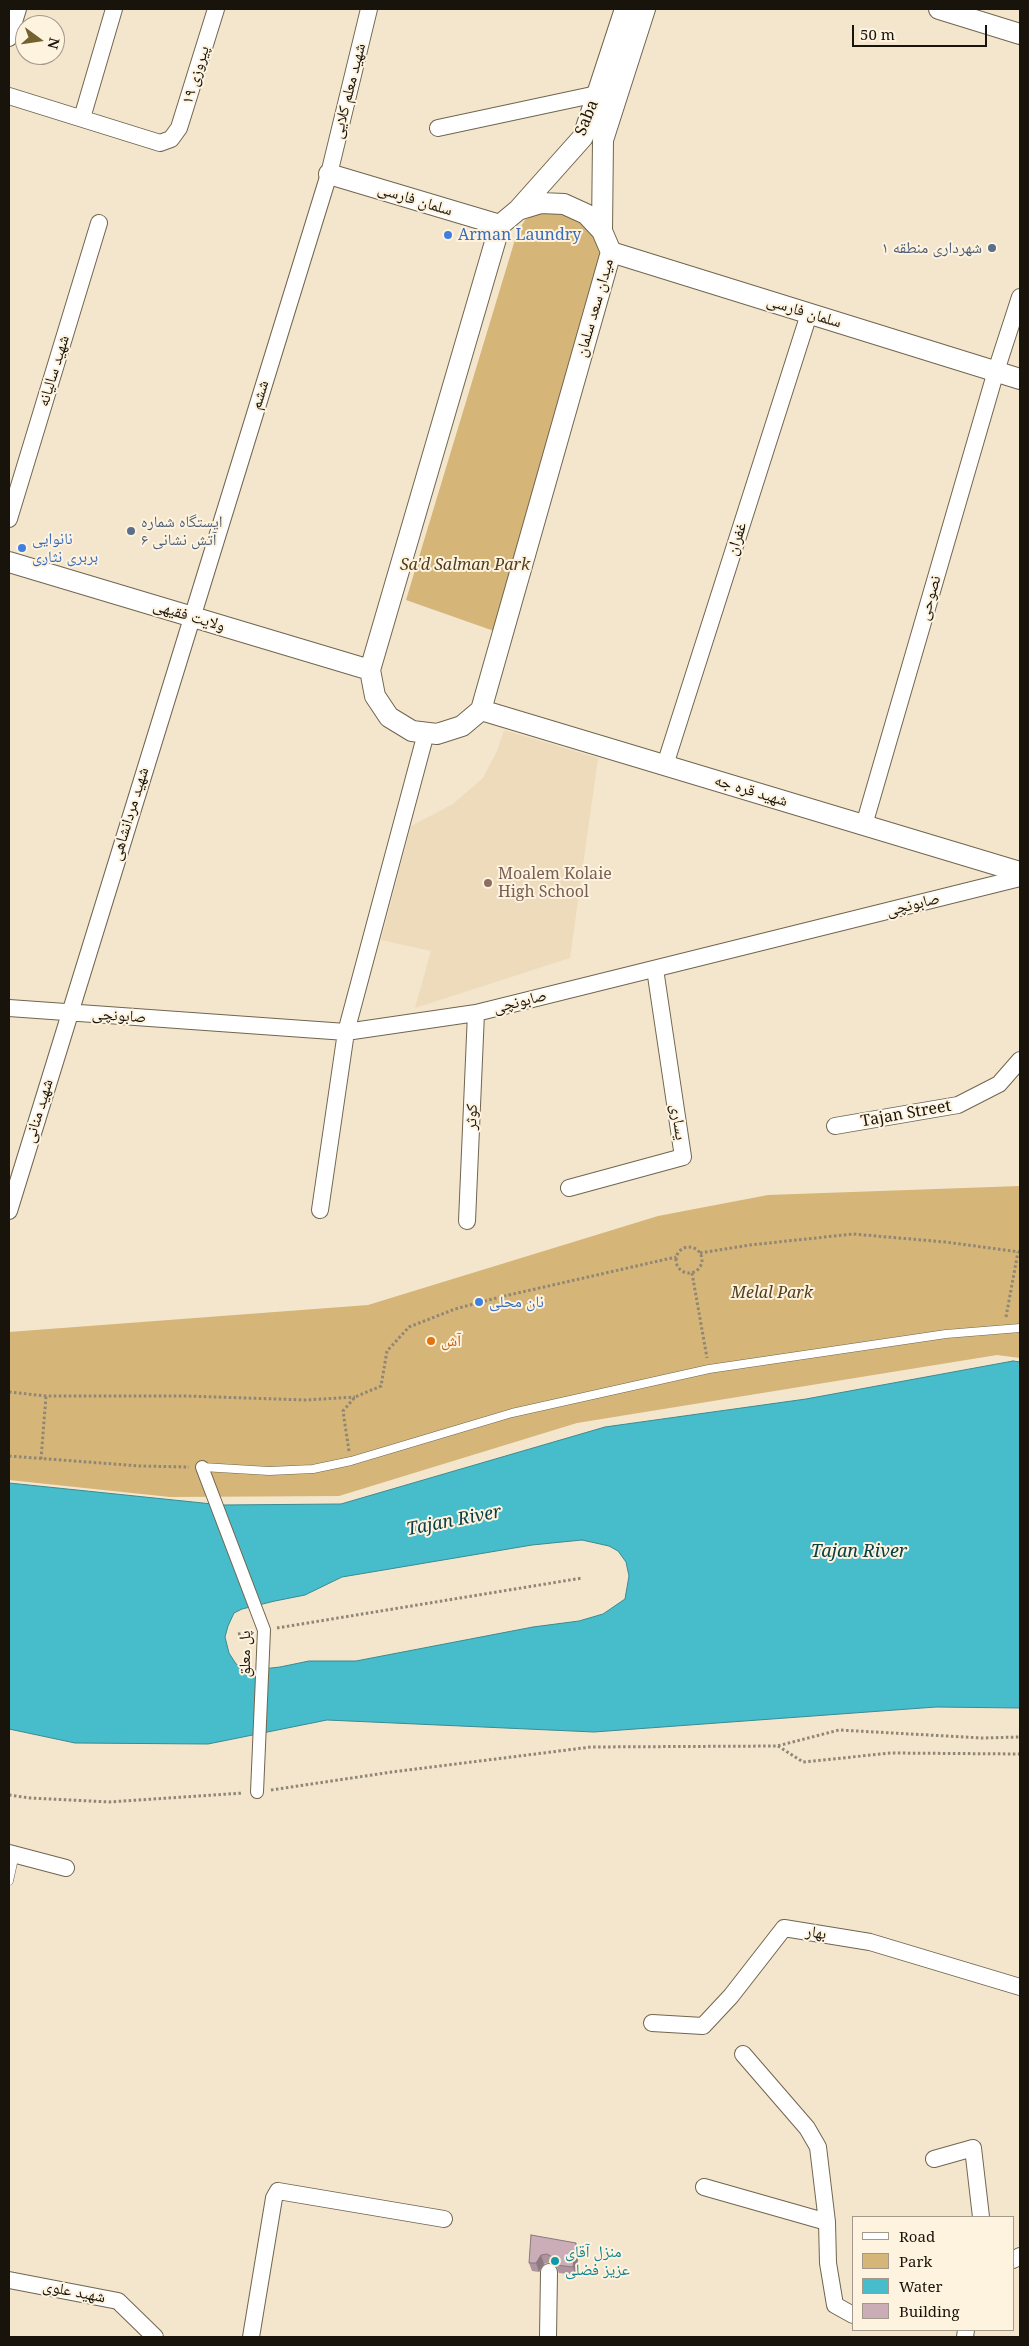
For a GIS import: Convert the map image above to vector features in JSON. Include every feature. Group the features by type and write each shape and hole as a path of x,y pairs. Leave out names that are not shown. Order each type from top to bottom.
{"street":[{"path":"9,38 18,9"},
{"path":"9,96 82,118 114,9"},
{"name":"پیروزی ۱۹","path":"82,118 160,143 171,139 179,128 216,9"},
{"name":"شهید معلم کلایی","path":"329,174 369,9"},
{"name":"Saba","path":"518,210 583,137 625,9"},
{"name":"Saba","path":"602,231 603,140 645,9"},
{"path":"948,10 1020,34"},
{"path":"438,128 597,94"},
{"name":"سلمان فارسی","path":"329,174 500,225"},
{"name":"ششم","path":"191,616 329,174"},
{"name":"میدان سعد سلمان","path":"481,710 612,252 602,231 586,214 564,204 541,203 518,210 500,225"},
{"name":"شهید سالیانه","path":"9,519 99,223"},
{"path":"481,710 462,726 437,734 412,731 390,717 375,696 370,670 500,225"},
{"name":"سلمان فارسی","path":"612,252 1020,379"},
{"name":"نصوحی","path":"864,825 996,371 1020,297"},
{"name":"غفران","path":"665,765 809,314"},
{"name":"ولایت فقیهی","path":"9,562 370,670"},
{"name":"شهید مردانشاهی","path":"70,1012 191,616"},
{"name":"شهید قره جه","path":"481,710 1020,872"},
{"path":"320,1210 346,1032 426,733"},
{"name":"صابونچی","path":"9,1008 346,1032 476,1013 1020,878"},
{"name":"یساری","path":"569,1188 683,1158 655,969"},
{"name":"شهید منانی","path":"9,1211 70,1012"},
{"name":"کوثر","path":"468,1221 476,1013"},
{"name":"Tajan Street","path":"835,1126 958,1105 999,1084 1020,1060"},
{"name":"پل معلق","path":"202,1467 264,1630 257,1792"},
{"path":"12,1854 66,1868"},
{"name":"بهار","path":"652,2023 703,2026 731,1996 784,1928 870,1942 1020,1987"},
{"path":"743,2054 808,2128 818,2147 828,2222 828,2263 835,2305 852,2314"},
{"path":"934,2159 973,2148 981,2216"},
{"path":"704,2187 828,2222"},
{"path":"251,2337 274,2198 278,2191 444,2219"},
{"path":"548,2337 549,2272"},
{"name":"شهید علوی","path":"9,2280 118,2300 155,2337"}],"lane":[{"path":"202,1467 269,1471 313,1469 351,1461 512,1413 708,1369 946,1334 1020,1328"},
{"path":"9,1881 12,1854"}],"path":[{"path":"9,1392 46,1396 186,1396 305,1400 355,1397 381,1386 387,1350 409,1327 455,1309 676,1258 685,1248 693,1248 700,1253 750,1245 853,1234 1019,1252 1004,1328"},
{"path":"692,1273 701,1265 700,1253"},
{"path":"676,1258 680,1270 692,1273"},
{"path":"692,1273 708,1369"},
{"path":"42,1458 46,1396"},
{"path":"351,1461 342,1411 355,1397"},
{"path":"9,1456 140,1466 202,1467"},
{"path":"264,1630 582,1578"},
{"path":"9,1795 30,1798 109,1802 257,1792 392,1772 591,1747 777,1746 839,1730 982,1738 1020,1737"},
{"path":"777,1746 804,1762 891,1753 1020,1754"}],"shaded area":[{"name":"Moalem Kolaie High School","path":"504,730 598,758 570,958 415,1008 431,951 381,940 411,826 453,804 483,778 497,751"}],"green space":[{"name":"Sa'd Salman Park","path":"541,211 576,217 590,229 601,253 494,631 406,600 517,233 525,220"},
{"name":"Melal Park","path":"1020,1186 1020,1358 997,1355 577,1423 339,1496 170,1497 9,1480 9,1332 368,1305 658,1216 768,1195"}],"water":[{"name":"Tajan River","path":"1013,1361 1020,1362 1020,1708 936,1707 594,1732 327,1720 208,1744 75,1743 9,1729 9,1483 222,1505 341,1504 605,1427 806,1399","holes":["582,1540 609,1546 618,1551 626,1562 629,1576 625,1599 603,1614 579,1621 533,1627 356,1661 309,1661 253,1670 236,1664 229,1653 225,1637 234,1613 242,1609 305,1595 342,1577 532,1545"]}],"building":[{"path":"531,2235 576,2243 573,2267 556,2265 554,2258 547,2254 541,2255 536,2263 529,2263"}],"place":[{"name":"Arman Laundry","path":"448,235"},
{"name":"شهرداری منطقه ۱","path":"992,248"},
{"name":"ایستگاه شماره ۶ آتش نشانی","path":"131,531"},
{"name":"نانوایی بربری نثاری","path":"22,548"},
{"name":"Moalem Kolaie High School","path":"488,883"},
{"name":"نان محلی","path":"479,1302"},
{"name":"آش","path":"431,1341"},
{"name":"منزل آقای عزیز فضلی","path":"555,2261"}]}
